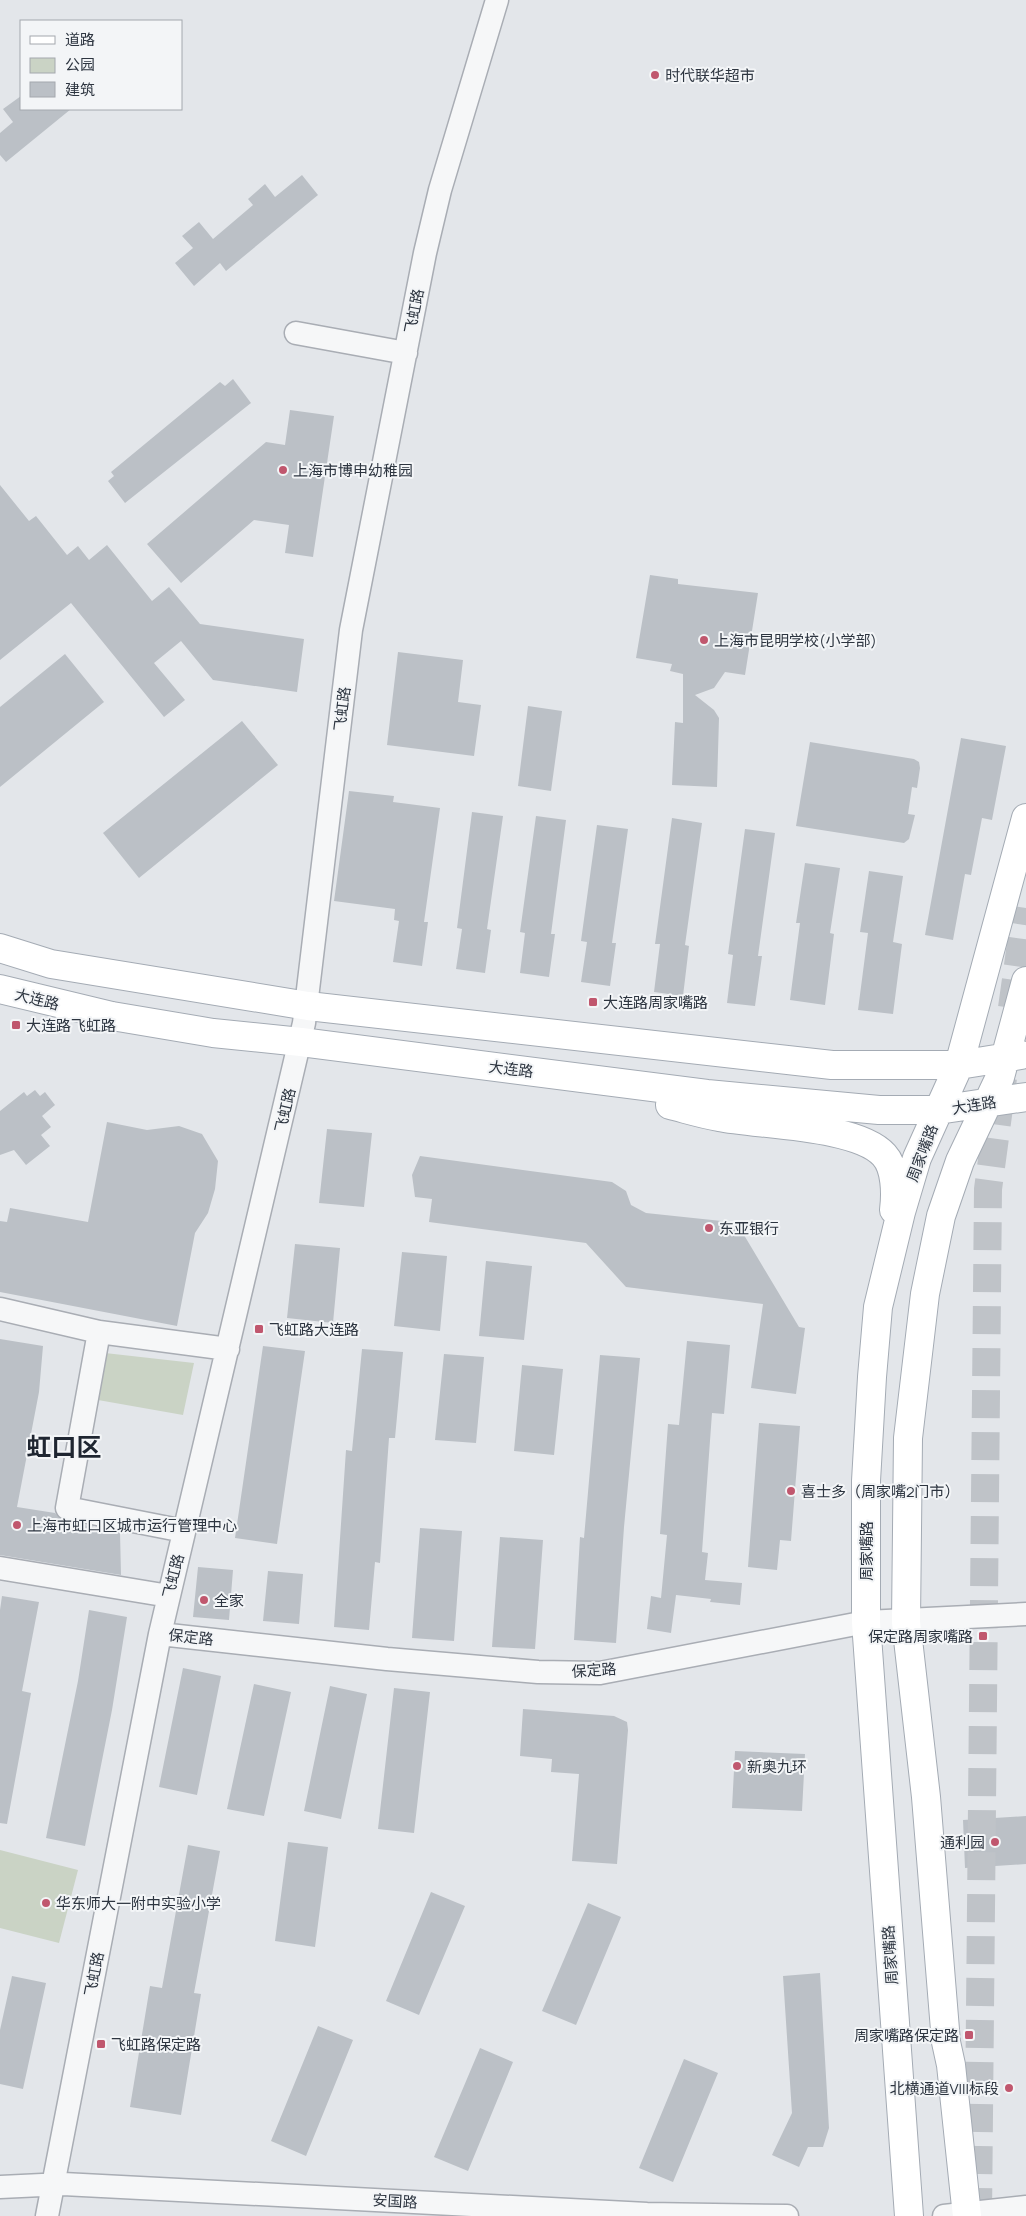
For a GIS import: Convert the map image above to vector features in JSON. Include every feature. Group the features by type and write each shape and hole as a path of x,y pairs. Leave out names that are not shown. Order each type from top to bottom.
{"main road":[{"name":"周家嘴路","path":"909,2216 866,1622 866,1481 872,1377 878,1307 901,1212 914,1167 959,1065 1026,818"},
{"path":"0,948 51,964 308,1006 832,1065 959,1065 1016,1055"},
{"path":"960,2216 951,2065 946,2042 926,1797 906,1622 908,1438 925,1294 941,1216 960,1161 988,1103 1016,1055 1026,981"},
{"name":"大连路","path":"0,989 112,1016 213,1033 301,1042 707,1094 879,1110 938,1110 1026,1097"},
{"path":"613,1082 664,1103 710,1115 836,1133 874,1146 885,1155 891,1166 895,1200 887,1271"}],"street":[{"name":"飞虹路","path":"47,2216 58,2183 168,1596 301,1042 308,1006 351,630 406,353 440,190 497,0"},
{"path":"296,333 406,353"},
{"path":"0,1309 98,1332 228,1349"},
{"path":"98,1332 67,1508 184,1531"},
{"path":"0,1568 168,1596"},
{"name":"保定路","path":"160,1634 397,1660 538,1672 600,1672 866,1622 906,1622 1026,1614"},
{"name":"安国路","path":"0,2187 58,2183 647,2215 787,2216"},
{"path":"960,2216 1026,2207"}],"green space":[{"path":"105,1353 194,1363 183,1415 98,1400"},
{"path":"0,1850 78,1870 59,1943 0,1928"}],"building":[{"path":"20,97 20,110 70,110 6,162 0,155 0,133 13,122 3,109"},
{"path":"302,175 318,195 226,271 220,263 194,286 175,263 193,248 182,236 199,222 213,239 253,205 248,199 265,184 275,197"},
{"path":"233,379 251,403 125,503 108,481 114,476 111,472 220,382 225,386"},
{"path":"290,410 334,416 313,557 285,553 289,525 254,520 181,583 147,544 266,442 285,445"},
{"path":"0,485 29,521 36,516 67,555 78,546 89,560 107,545 152,601 169,587 200,624 304,639 297,692 213,680 181,641 154,663 185,700 164,717 71,603 0,660"},
{"path":"650,575 678,579 678,584 758,593 745,675 725,672 714,688 695,695 714,710 719,718 717,787 672,785 675,722 683,723 683,674 670,671 672,664 636,658"},
{"path":"398,652 463,660 458,702 481,705 474,756 387,745"},
{"path":"65,654 104,702 0,787 0,707"},
{"path":"528,706 562,711 551,791 518,786"},
{"path":"242,721 278,765 139,878 103,833"},
{"path":"961,738 1006,746 992,820 982,818 971,875 965,874 953,940 925,935"},
{"path":"810,742 914,759 919,762 917,788 912,787 908,814 915,815 909,839 904,843 796,826"},
{"path":"349,791 394,796 393,802 440,808 424,922 428,922 422,966 393,962 399,921 394,920 395,909 334,901"},
{"path":"472,812 503,816 487,929 491,930 485,973 456,969 462,929 457,928"},
{"path":"536,816 566,820 551,934 555,934 549,977 520,973 525,933 520,932"},
{"path":"672,818 702,823 685,945 689,946 683,996 654,992 660,944 655,944"},
{"path":"597,825 628,829 612,943 616,943 610,986 581,982 587,942 581,941"},
{"path":"745,829 775,833 758,956 762,956 755,1006 727,1003 733,955 728,954"},
{"path":"805,863 840,868 830,933 834,934 825,1005 790,1000 800,923 796,923"},
{"path":"869,871 903,876 893,942 902,944 893,1014 858,1010 868,933 860,932"},
{"path":"35,1090 40,1096 45,1092 55,1105 42,1116 51,1127 41,1135 50,1146 26,1165 14,1150 0,1155 0,1111 24,1092 27,1096"},
{"path":"107,1122 147,1130 179,1126 202,1134 218,1161 215,1189 208,1213 195,1233 177,1326 0,1292 0,1221 7,1222 10,1208 88,1222"},
{"path":"327,1129 372,1133 364,1207 319,1203"},
{"path":"420,1156 612,1182 626,1191 631,1205 646,1213 731,1222 738,1225 799,1327 805,1328 796,1394 751,1388 763,1304 626,1287 586,1243 429,1222 432,1199 415,1197 412,1175"},
{"path":"295,1244 340,1248 333,1323 287,1318"},
{"path":"402,1252 447,1256 440,1331 394,1326"},
{"path":"486,1261 532,1266 524,1340 479,1336"},
{"path":"0,1339 43,1346 39,1392 17,1507 55,1513 64,1521 120,1532 121,1575 0,1555"},
{"path":"687,1341 730,1345 724,1414 712,1413 702,1552 708,1553 705,1580 742,1583 740,1605 710,1602 711,1599 676,1595 671,1633 647,1629 651,1596 661,1598 667,1535 660,1534 668,1424 679,1425"},
{"path":"263,1346 305,1351 277,1544 235,1538"},
{"path":"362,1349 403,1352 395,1438 389,1438 380,1563 375,1562 369,1630 334,1627 346,1450 352,1451"},
{"path":"444,1354 484,1357 476,1443 435,1440"},
{"path":"600,1355 640,1358 624,1527 616,1643 574,1640 580,1537 584,1538"},
{"path":"522,1365 563,1369 554,1455 514,1451"},
{"path":"759,1423 800,1426 791,1541 780,1540 777,1570 748,1567"},
{"path":"420,1528 462,1531 454,1641 412,1638"},
{"path":"500,1537 543,1540 535,1649 492,1647"},
{"path":"198,1567 233,1570 229,1620 193,1617"},
{"path":"268,1571 303,1574 299,1624 263,1621"},
{"path":"2,1596 39,1602 22,1691 31,1693 7,1824 0,1823 0,1610"},
{"path":"89,1610 127,1617 112,1710 85,1846 46,1838 78,1681"},
{"path":"183,1668 221,1676 197,1795 159,1787"},
{"path":"254,1684 291,1692 264,1816 227,1809"},
{"path":"330,1686 367,1694 341,1819 304,1811"},
{"path":"394,1688 430,1692 414,1833 378,1829"},
{"path":"523,1709 614,1716 627,1722 628,1730 617,1864 572,1861 579,1774 551,1772 552,1759 520,1756"},
{"path":"735,1751 805,1754 802,1811 732,1808"},
{"name":"通利园","path":"1026,1816 1026,1864 965,1868 963,1820"},
{"path":"288,1842 328,1847 315,1947 275,1941"},
{"path":"188,1845 220,1851 194,1993 201,1994 181,2115 130,2107 150,1986 162,1988"},
{"path":"431,1892 465,1906 419,2015 386,2001"},
{"path":"588,1903 621,1917 576,2025 542,2011"},
{"path":"820,1973 829,2128 823,2147 808,2147 799,2167 772,2155 792,2113 783,1976"},
{"path":"12,1976 46,1983 23,2089 0,2084 0,2030"},
{"path":"318,2026 353,2040 306,2156 271,2141"},
{"path":"480,2048 513,2062 468,2171 434,2157"},
{"path":"684,2059 718,2073 673,2182 639,2168"}],"tunnel":[{"path":"1012,1008 1026,908"},
{"path":"978,2216 988,1189 1003,1078"}],"place":[{"name":"时代联华超市","path":"655,75"},
{"name":"上海市博申幼稚园","path":"283,470"},
{"name":"上海市昆明学校(小学部)","path":"704,640"},
{"name":"大连路周家嘴路","path":"593,1002"},
{"name":"大连路飞虹路","path":"16,1025"},
{"name":"东亚银行","path":"709,1228"},
{"name":"飞虹路大连路","path":"259,1329"},
{"name":"喜士多（周家嘴2门市）","path":"791,1491"},
{"name":"上海市虹口区城市运行管理中心","path":"17,1525"},
{"name":"全家","path":"204,1600"},
{"name":"保定路周家嘴路","path":"983,1636"},
{"name":"新奥九环","path":"737,1766"},
{"name":"通利园","path":"995,1842"},
{"name":"华东师大一附中实验小学","path":"46,1903"},
{"name":"周家嘴路保定路","path":"969,2035"},
{"name":"飞虹路保定路","path":"101,2044"},
{"name":"北横通道VIII标段","path":"1009,2088"}],"district":[{"name":"虹口区","path":"64,1446"}]}
